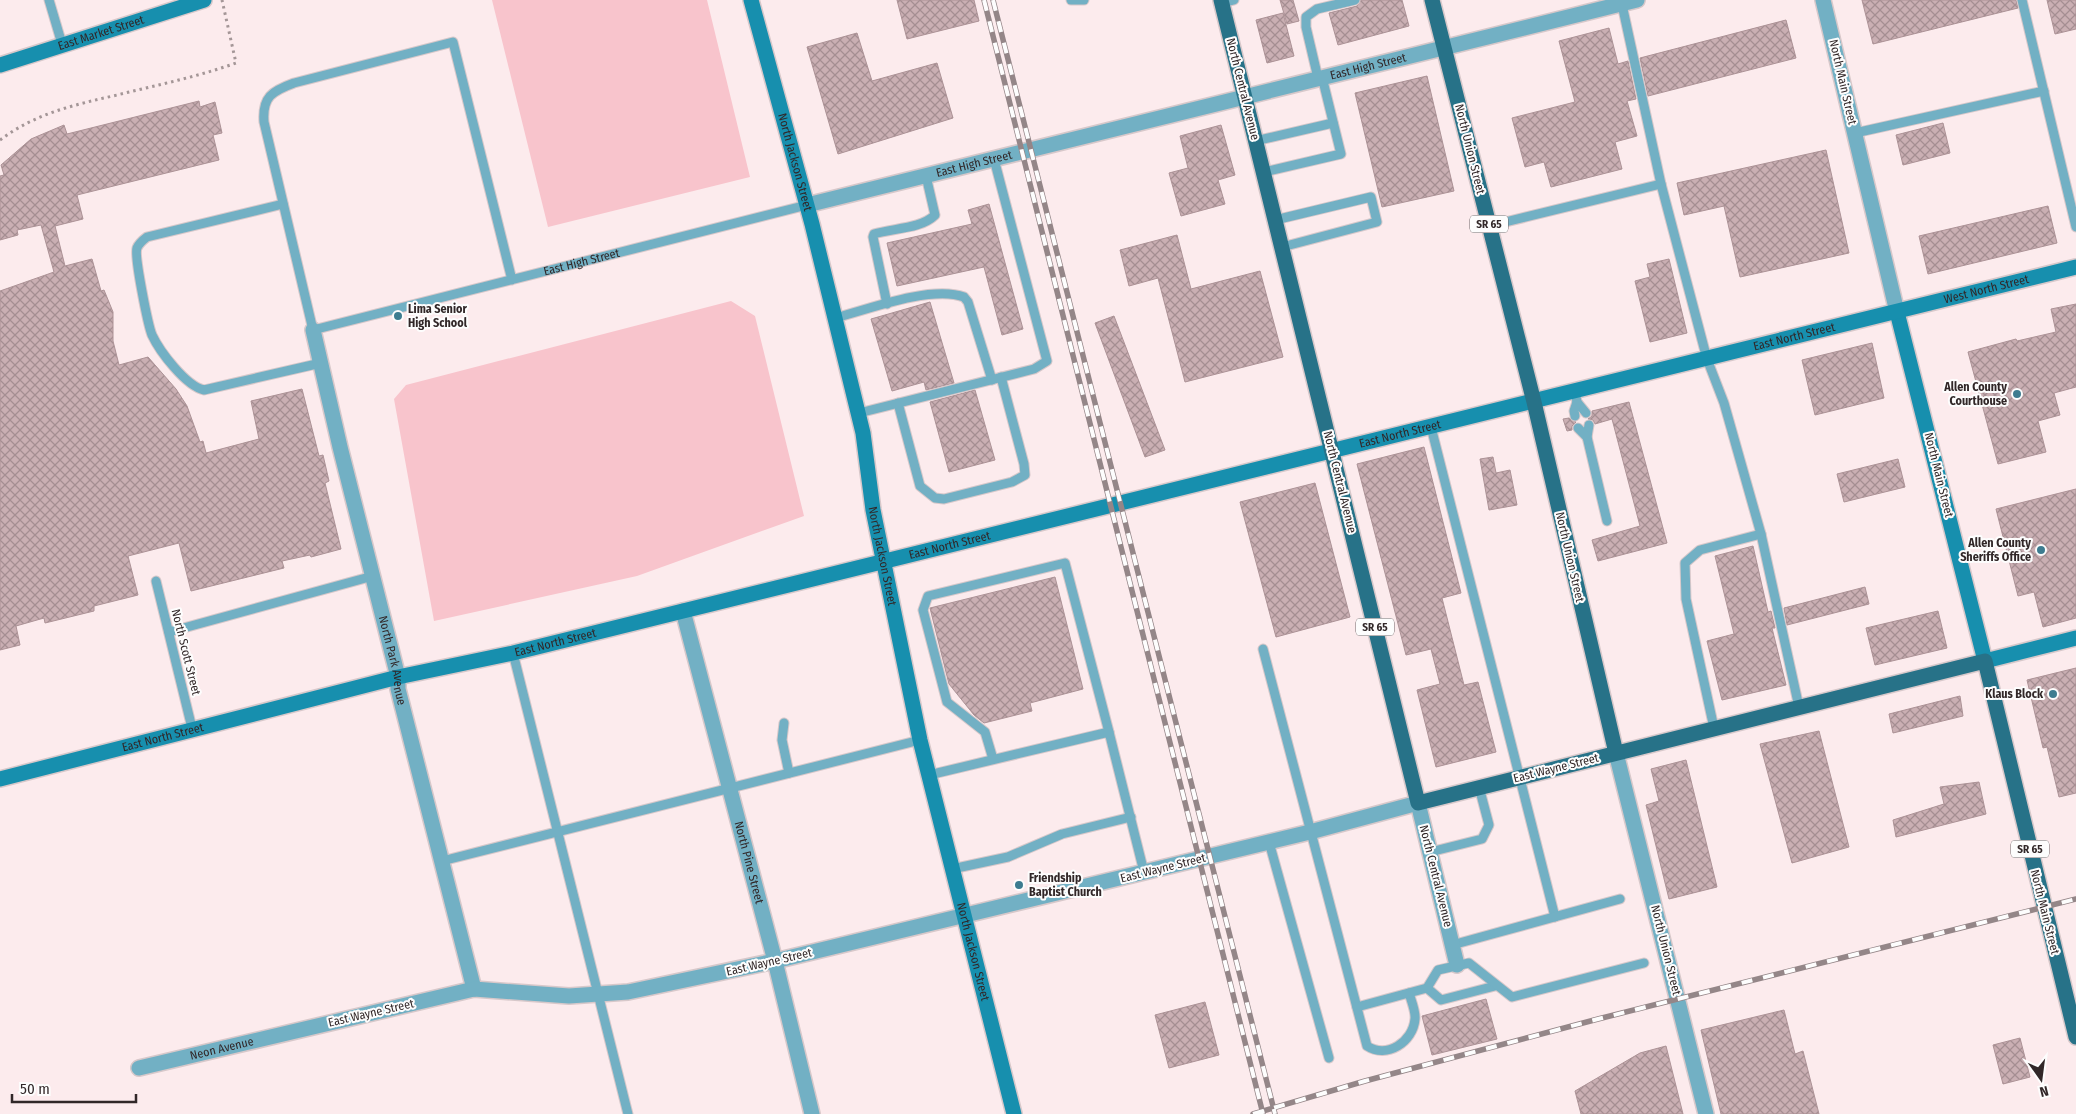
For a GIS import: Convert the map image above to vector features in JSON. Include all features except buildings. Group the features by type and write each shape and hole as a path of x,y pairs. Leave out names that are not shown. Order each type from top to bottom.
{"main road":[{"name":"North Union Street","path":"1432,0 1534,402 1616,753"},
{"name":"North Central Avenue","path":"1226,1 1255,141 1333,451 1418,804"},
{"name":"East Wayne Street","path":"1418,804 1479,787 1985,661"},
{"name":"North Main Street","path":"1985,661 2076,1037"}],"street":[{"name":"East Market Street","path":"0,65 184,3 204,0"},
{"name":"North Jackson Street","path":"751,0 807,205 859,414 883,562 920,740 1014,1114"},
{"name":"East High Street","path":"807,205 1621,2 1637,0"},
{"name":"North Main Street","path":"1823,0 1897,312 1985,661"},
{"name":"West North Street","path":"1897,312 2076,267"},
{"name":"East North Street","path":"0,779 192,728 398,677 513,653 1534,402 1576,397 1707,359 1897,312"},
{"name":"North Park Avenue","path":"313,330 398,677 398,688 474,989"},
{"name":"North Pine Street","path":"683,611 775,961 812,1114"},
{"path":"1985,661 2076,638"},
{"name":"North Union Street","path":"1616,753 1706,1114"},
{"name":"East Wayne Street","path":"305,1029 474,989 527,994 628,992 775,961 1310,832 1418,804"},
{"name":"North Central Avenue","path":"1418,804 1457,965"},
{"name":"Neon Avenue","path":"139,1068 305,1029"}],"lane":[{"path":"49,0 62,44"},
{"path":"1071,0 1084,0"},
{"path":"1264,172 1341,154 1306,27 1306,17 1317,9 1355,0"},
{"path":"2022,0 2076,227"},
{"path":"1621,2 1661,184 1707,359 1721,396 1760,534 1799,707"},
{"path":"313,330 264,122 263,112 269,96 279,88 294,83 453,42 512,280"},
{"path":"1855,133 2044,91"},
{"path":"1255,141 1333,124"},
{"path":"859,414 1034,369 1047,361 994,159"},
{"path":"886,304 873,237 874,234 883,231 926,222 935,215 926,176"},
{"path":"1489,226 1661,184"},
{"path":"1275,220 1371,197 1377,222 1282,248"},
{"path":"283,204 147,237 140,242 136,258 151,334 161,350 188,381 195,388 204,390 321,364"},
{"name":"East High Street","path":"313,330 807,205"},
{"path":"836,318 923,295 943,293 964,297 968,302 992,380"},
{"path":"898,403 920,486 935,498 944,499 961,495 1012,482 1025,475 1024,464 1001,377"},
{"path":"1576,397 1586,413"},
{"path":"1575,416 1576,397"},
{"path":"1589,425 1587,437 1607,521"},
{"path":"1431,427 1555,917"},
{"path":"1578,428 1587,437"},
{"path":"1714,728 1686,599 1685,563 1700,550 1760,534"},
{"path":"993,759 985,732 947,702 923,610 928,596 1065,564 1144,872"},
{"path":"169,632 373,576"},
{"name":"North Scott Street","path":"156,581 192,728"},
{"path":"1263,649 1367,1046 1373,1050 1381,1050 1400,1046 1407,1040 1416,1018 1409,993"},
{"path":"513,653 628,1114"},
{"path":"784,724 782,740 789,773"},
{"path":"929,775 1109,732"},
{"path":"442,861 920,740"},
{"path":"1430,852 1482,839 1489,825 1479,787"},
{"path":"952,869 1008,856 1062,834 1131,817"},
{"path":"1269,842 1329,1058"},
{"path":"1452,945 1620,899"},
{"path":"1357,1007 1427,988 1438,970 1469,963 1512,997 1644,963"},
{"path":"1427,988 1441,1000 1496,986"}],"path":[{"path":"0,140 28,121 59,108 194,76 236,63 222,0"}],"shaded area":[{"path":"492,0 707,0 750,177 548,227"},
{"path":"731,301 755,316 804,516 637,576 434,621 394,399 406,385"}],"railway":[{"path":"984,0 1263,1114"},
{"path":"993,0 1275,1114"},
{"path":"1253,1114 1365,1081 1598,1019 2076,899"}],"place":[{"name":"Lima Senior High School","path":"398,316"},
{"name":"Allen County Courthouse","path":"2017,394"},
{"name":"Allen County Sheriffs Office","path":"2041,550"},
{"name":"Klaus Block","path":"2053,694"},
{"name":"Friendship Baptist Church","path":"1019,885"}]}
